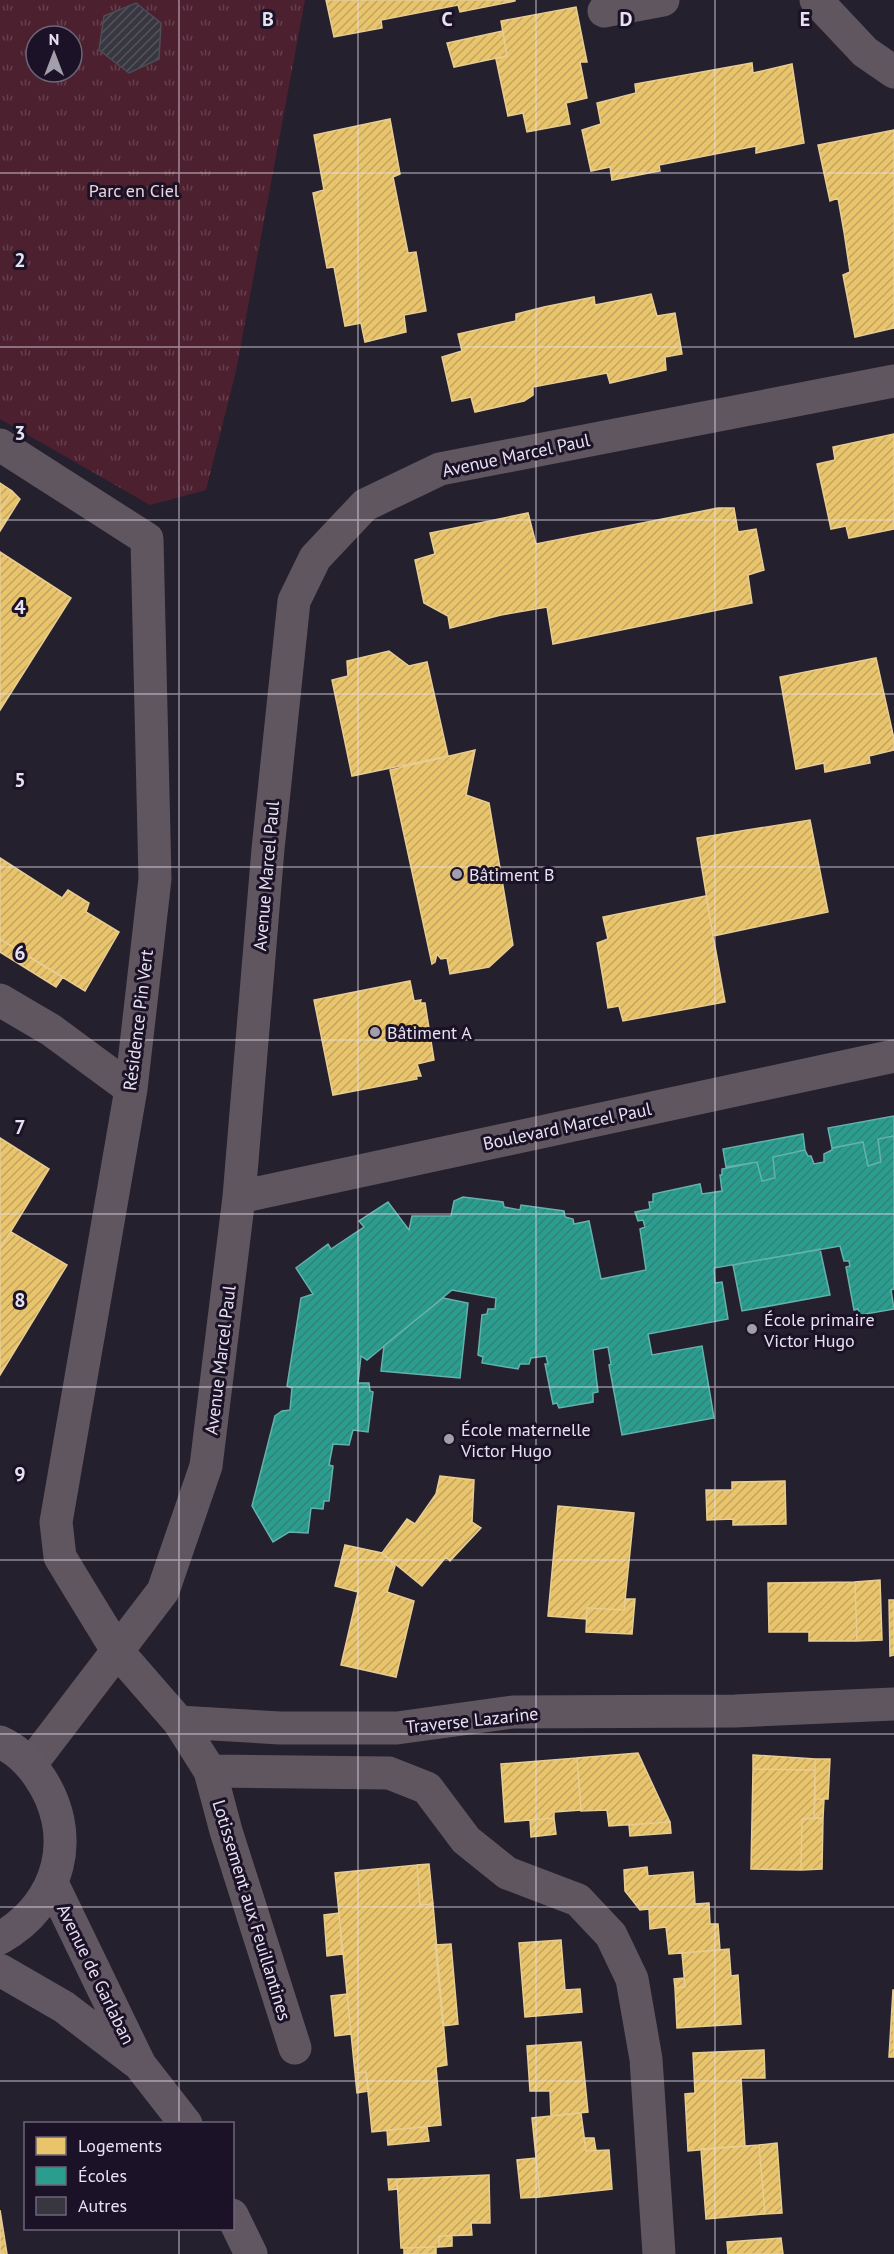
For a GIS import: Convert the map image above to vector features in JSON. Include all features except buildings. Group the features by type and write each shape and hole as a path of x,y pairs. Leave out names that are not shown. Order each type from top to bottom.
{"main road":[{"path":"0,1742 30,1764 49,1791 59,1821 60,1852 52,1883 38,1908 18,1928 0,1938"},
{"name":"Avenue de Garlaban","path":"52,1883 140,2065 184,2122"},
{"name":"Avenue de Garlaban","path":"0,1970 64,2007 140,2065"},
{"path":"234,2219 251,2254"}],"street":[{"path":"604,11 663,0"},
{"path":"816,0 865,52 894,72"},
{"name":"Avenue Marcel Paul","path":"30,1764 163,1591 207,1466 239,1197 268,849 294,600 315,558 365,505 440,469 894,381"},
{"name":"Résidence Pin Vert","path":"0,445 147,539 155,879 130,1089 56,1522 60,1557 118,1652"},
{"path":"0,1000 51,1030 130,1089"},
{"name":"Boulevard Marcel Paul","path":"239,1197 894,1056"},
{"path":"118,1652 179,1722"},
{"name":"Traverse Lazarine","path":"179,1722 280,1728 397,1728 513,1712 735,1711 894,1704"},
{"name":"Lotissement aux Feuillantines","path":"179,1722 210,1771 226,1831 295,2048"},
{"name":"Lotissement aux Feuillantines","path":"210,1771 389,1773 427,1788 466,1840 507,1873 578,1900 611,1935 632,1979 646,2059 658,2254"}],"green space":[{"name":"Parc en Ciel","path":"0,0 305,0 236,371 206,490 150,505 0,419"}],"place":[{"name":"Bâtiment B","path":"457,874"},
{"name":"Bâtiment A","path":"375,1032"},
{"name":"École primaire Victor Hugo","path":"752,1329"},
{"name":"École maternelle Victor Hugo","path":"449,1439"}]}
